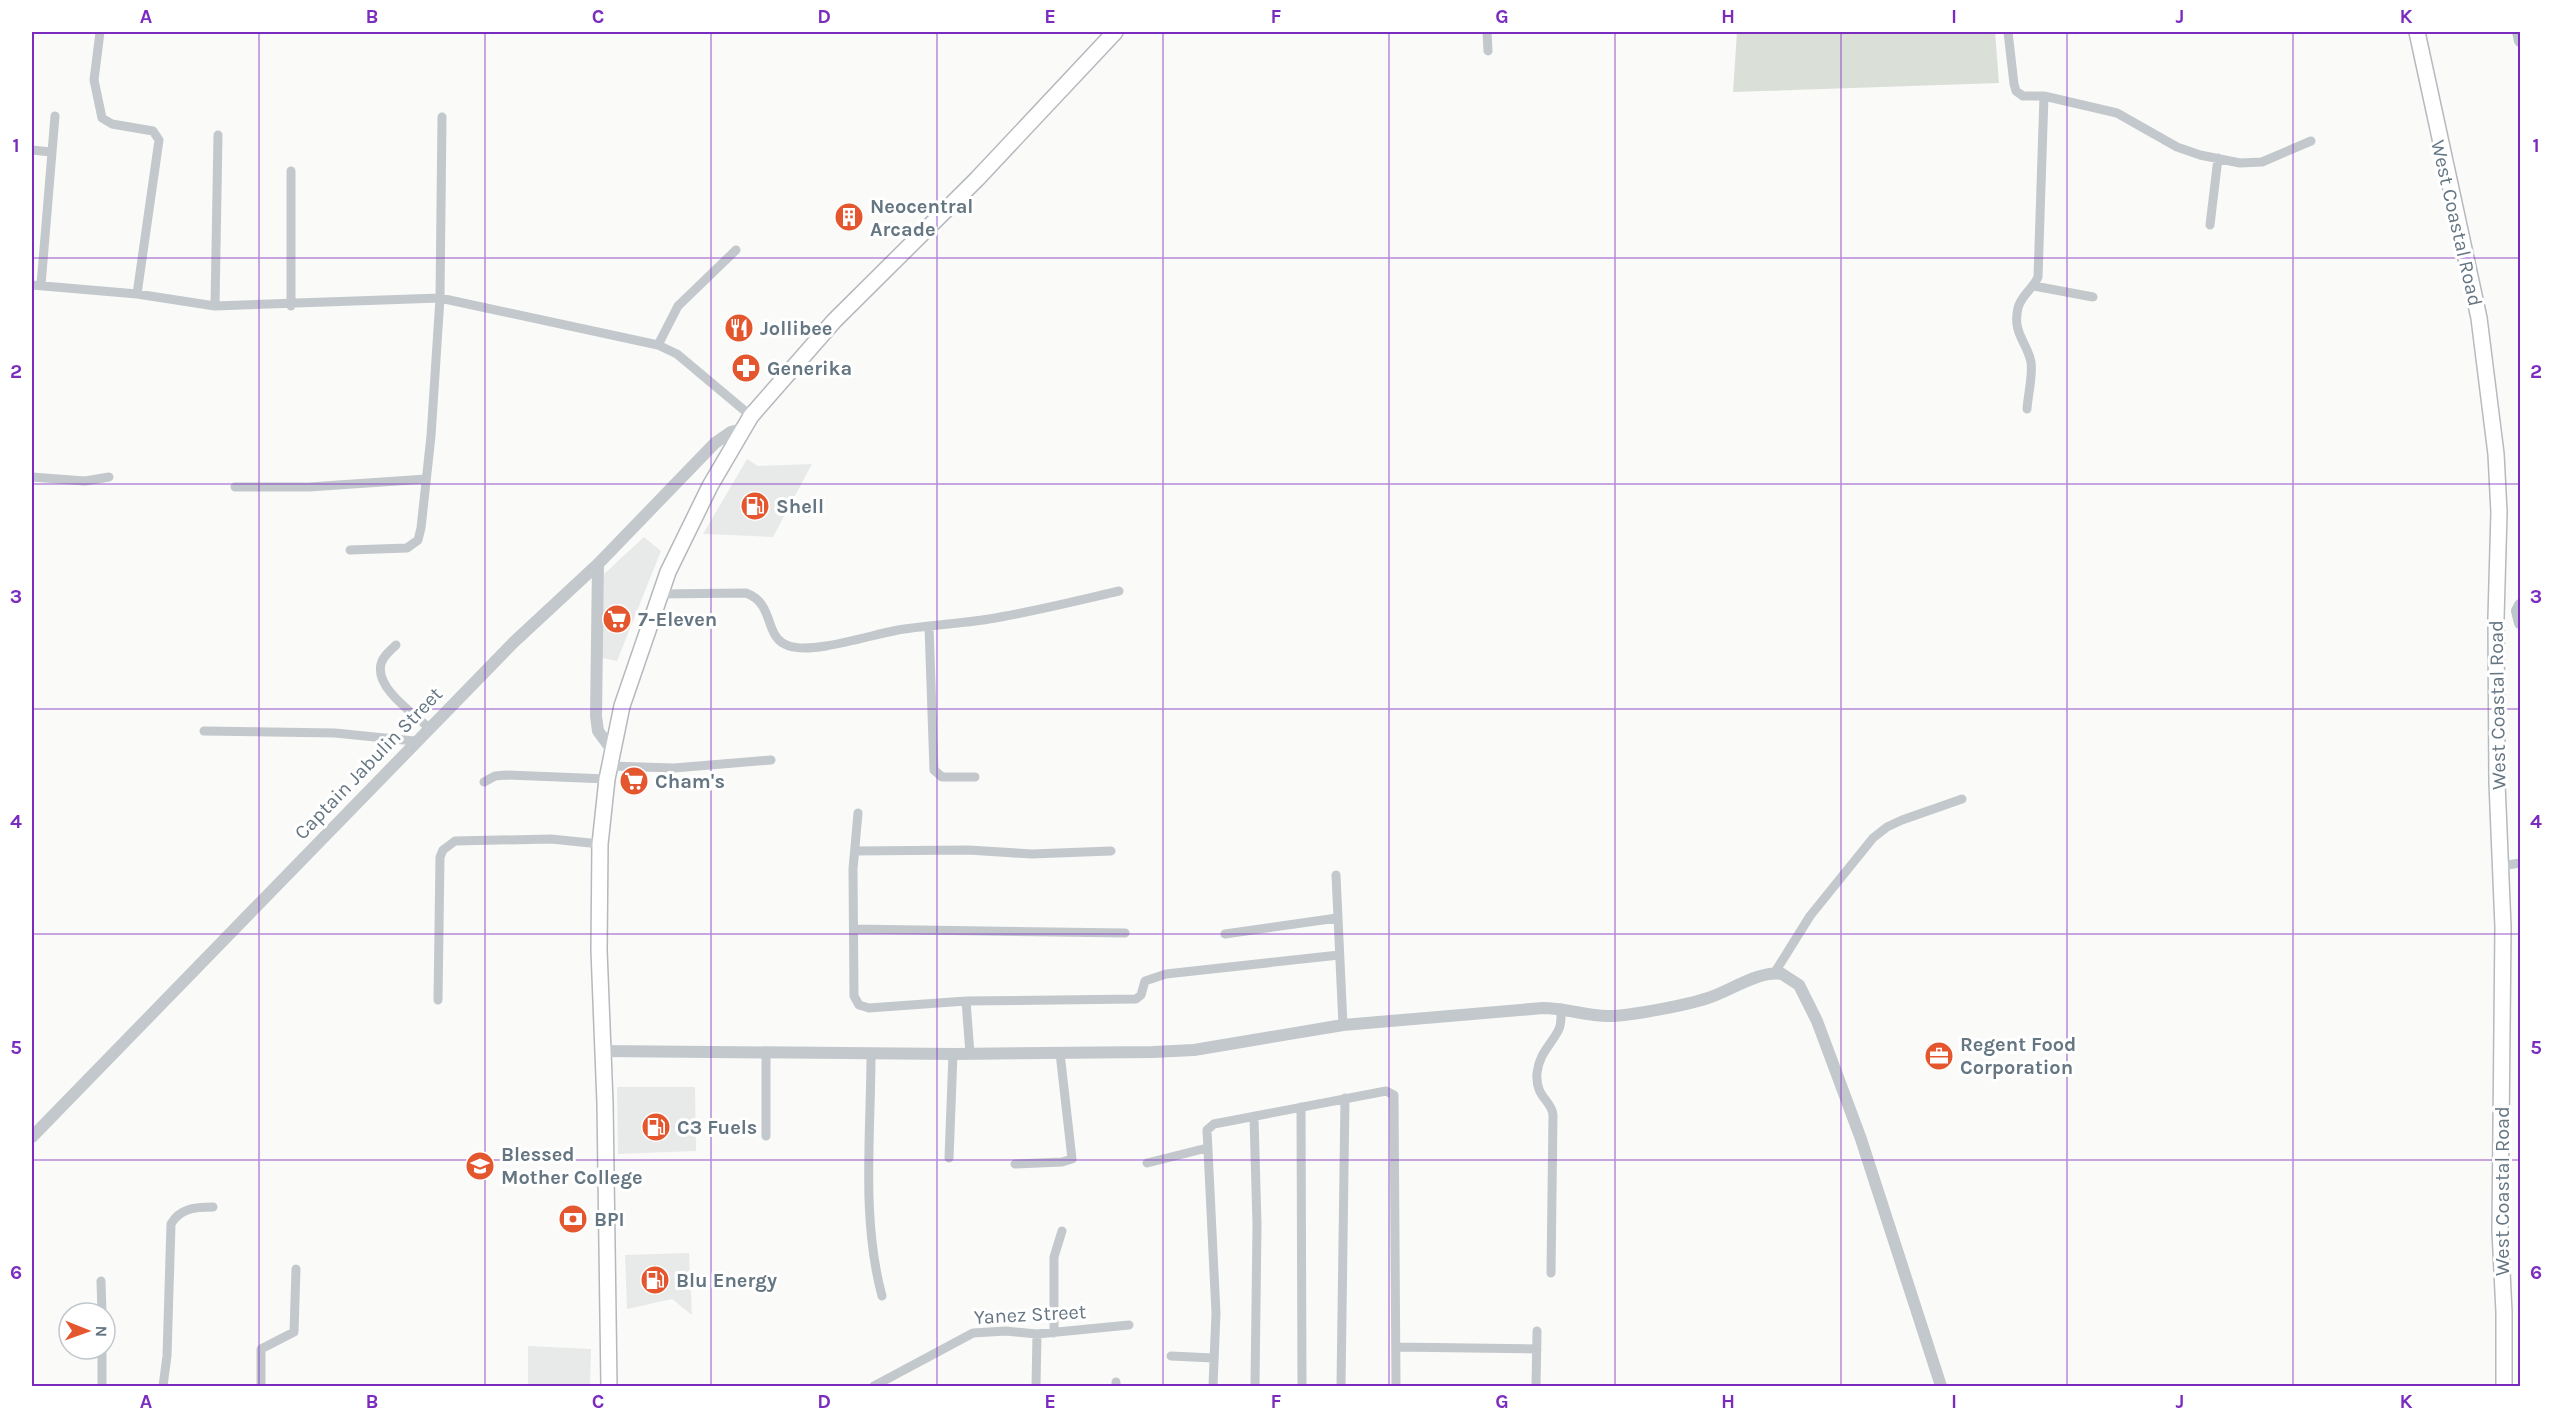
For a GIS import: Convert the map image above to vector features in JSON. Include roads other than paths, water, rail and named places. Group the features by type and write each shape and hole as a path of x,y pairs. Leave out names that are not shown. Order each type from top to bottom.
{"main road":[{"path":"609,1386 605,1103 598,907 600,844 610,765 634,667 660,594 694,516 746,423 834,321 977,179 1115,32"},
{"name":"West Coastal Road","path":"2417,32 2479,318 2491,403 2499,512 2496,618 2503,927 2500,1231 2504,1311 2504,1386"}],"street":[{"path":"100,32 94,80 102,118 112,124 153,131 159,140 137,294"},
{"path":"1487,32 1488,51"},
{"path":"2008,32 2011,69 2016,91 2023,96 2044,96 2117,113 2177,147 2240,163 2262,162 2311,141"},
{"path":"2027,409 2031,360 2018,335 2018,308 2023,296 2034,286 2038,277 2044,96"},
{"path":"55,116 36,285 137,294 215,306 291,306 440,298 658,345 677,354 746,423"},
{"path":"350,550 407,548 418,540 422,528 432,436 440,298 442,117"},
{"path":"215,306 218,135"},
{"path":"32,150 51,152"},
{"path":"2210,225 2218,158"},
{"path":"291,171 291,306"},
{"path":"658,345 678,306 736,250"},
{"path":"2034,286 2093,297"},
{"name":"Captain Jabulin Street","path":"32,1137 428,727 514,642 598,564 715,444 746,423"},
{"path":"32,477 85,481 108,477"},
{"path":"235,487 309,487 426,479"},
{"path":"598,564 596,716 598,732 610,765"},
{"path":"660,594 746,593 757,597 768,614 774,635 788,646 802,648 929,626 990,619 1119,591"},
{"path":"929,626 934,770 942,777 975,777"},
{"path":"396,645 383,658 381,674 391,691 428,727"},
{"path":"204,731 335,733 414,741"},
{"path":"484,782 495,776 610,765 674,768 771,760"},
{"path":"602,1051 970,1054 1194,1050 1343,1025 1561,1008 1597,1015 1619,1015 1702,1000 1775,972 1810,916 1873,838 1887,827 1962,799"},
{"path":"858,813 855,851 854,996 859,1005 869,1008 966,1001 1136,999 1141,995 1145,981 1166,974 1339,955"},
{"path":"438,1000 440,857 448,845 475,840 551,839 600,844"},
{"path":"855,851 968,850 1032,854 1111,851"},
{"path":"2501,866 2520,863"},
{"path":"1336,875 1343,1025"},
{"path":"1225,934 1337,918"},
{"path":"854,929 1125,933"},
{"path":"1775,972 1791,978 1799,986 1817,1022 1860,1139 1941,1386"},
{"path":"966,1001 970,1054"},
{"path":"1551,1273 1553,1115 1551,1107 1543,1101 1538,1090 1537,1078 1544,1050 1559,1029 1561,1008"},
{"path":"766,1053 766,1136"},
{"path":"1015,1164 1062,1162 1072,1159 1060,1053"},
{"path":"871,1054 870,1232 873,1262 882,1296"},
{"path":"949,1158 954,1054"},
{"path":"1213,1386 1216,1313 1207,1148 1210,1127 1386,1091 1394,1095 1395,1386"},
{"path":"1341,1386 1345,1098"},
{"path":"1301,1107 1302,1386"},
{"path":"1254,1117 1257,1225 1255,1386"},
{"path":"1147,1163 1207,1148"},
{"path":"163,1386 167,1356 171,1224 175,1216 194,1207 213,1207"},
{"path":"1054,1333 1054,1257 1062,1231"},
{"path":"261,1386 261,1349 294,1332 296,1269"},
{"path":"101,1281 102,1301"},
{"name":"Yanez Street","path":"874,1386 964,1336 986,1331 1037,1334 1129,1325"},
{"path":"1536,1386 1537,1331"},
{"path":"1036,1386 1037,1334"},
{"path":"1396,1347 1536,1349"},
{"path":"1171,1356 1213,1358"},
{"path":"102,1361 102,1386"}],"waterway":[{"path":"2518,32 2520,41"},
{"path":"2520,605 2517,611 2520,623"}],"place":[{"name":"Neocentral Arcade","path":"849,217"},
{"name":"Jollibee","path":"739,328"},
{"name":"Generika","path":"746,368"},
{"name":"Shell","path":"755,506"},
{"name":"7-Eleven","path":"617,619"},
{"name":"Cham's","path":"634,781"},
{"name":"Regent Food Corporation","path":"1939,1056"},
{"name":"C3 Fuels","path":"656,1127"},
{"name":"Blessed Mother College","path":"480,1166"},
{"name":"BPI","path":"573,1219"},
{"name":"Blu Energy","path":"655,1280"}]}
